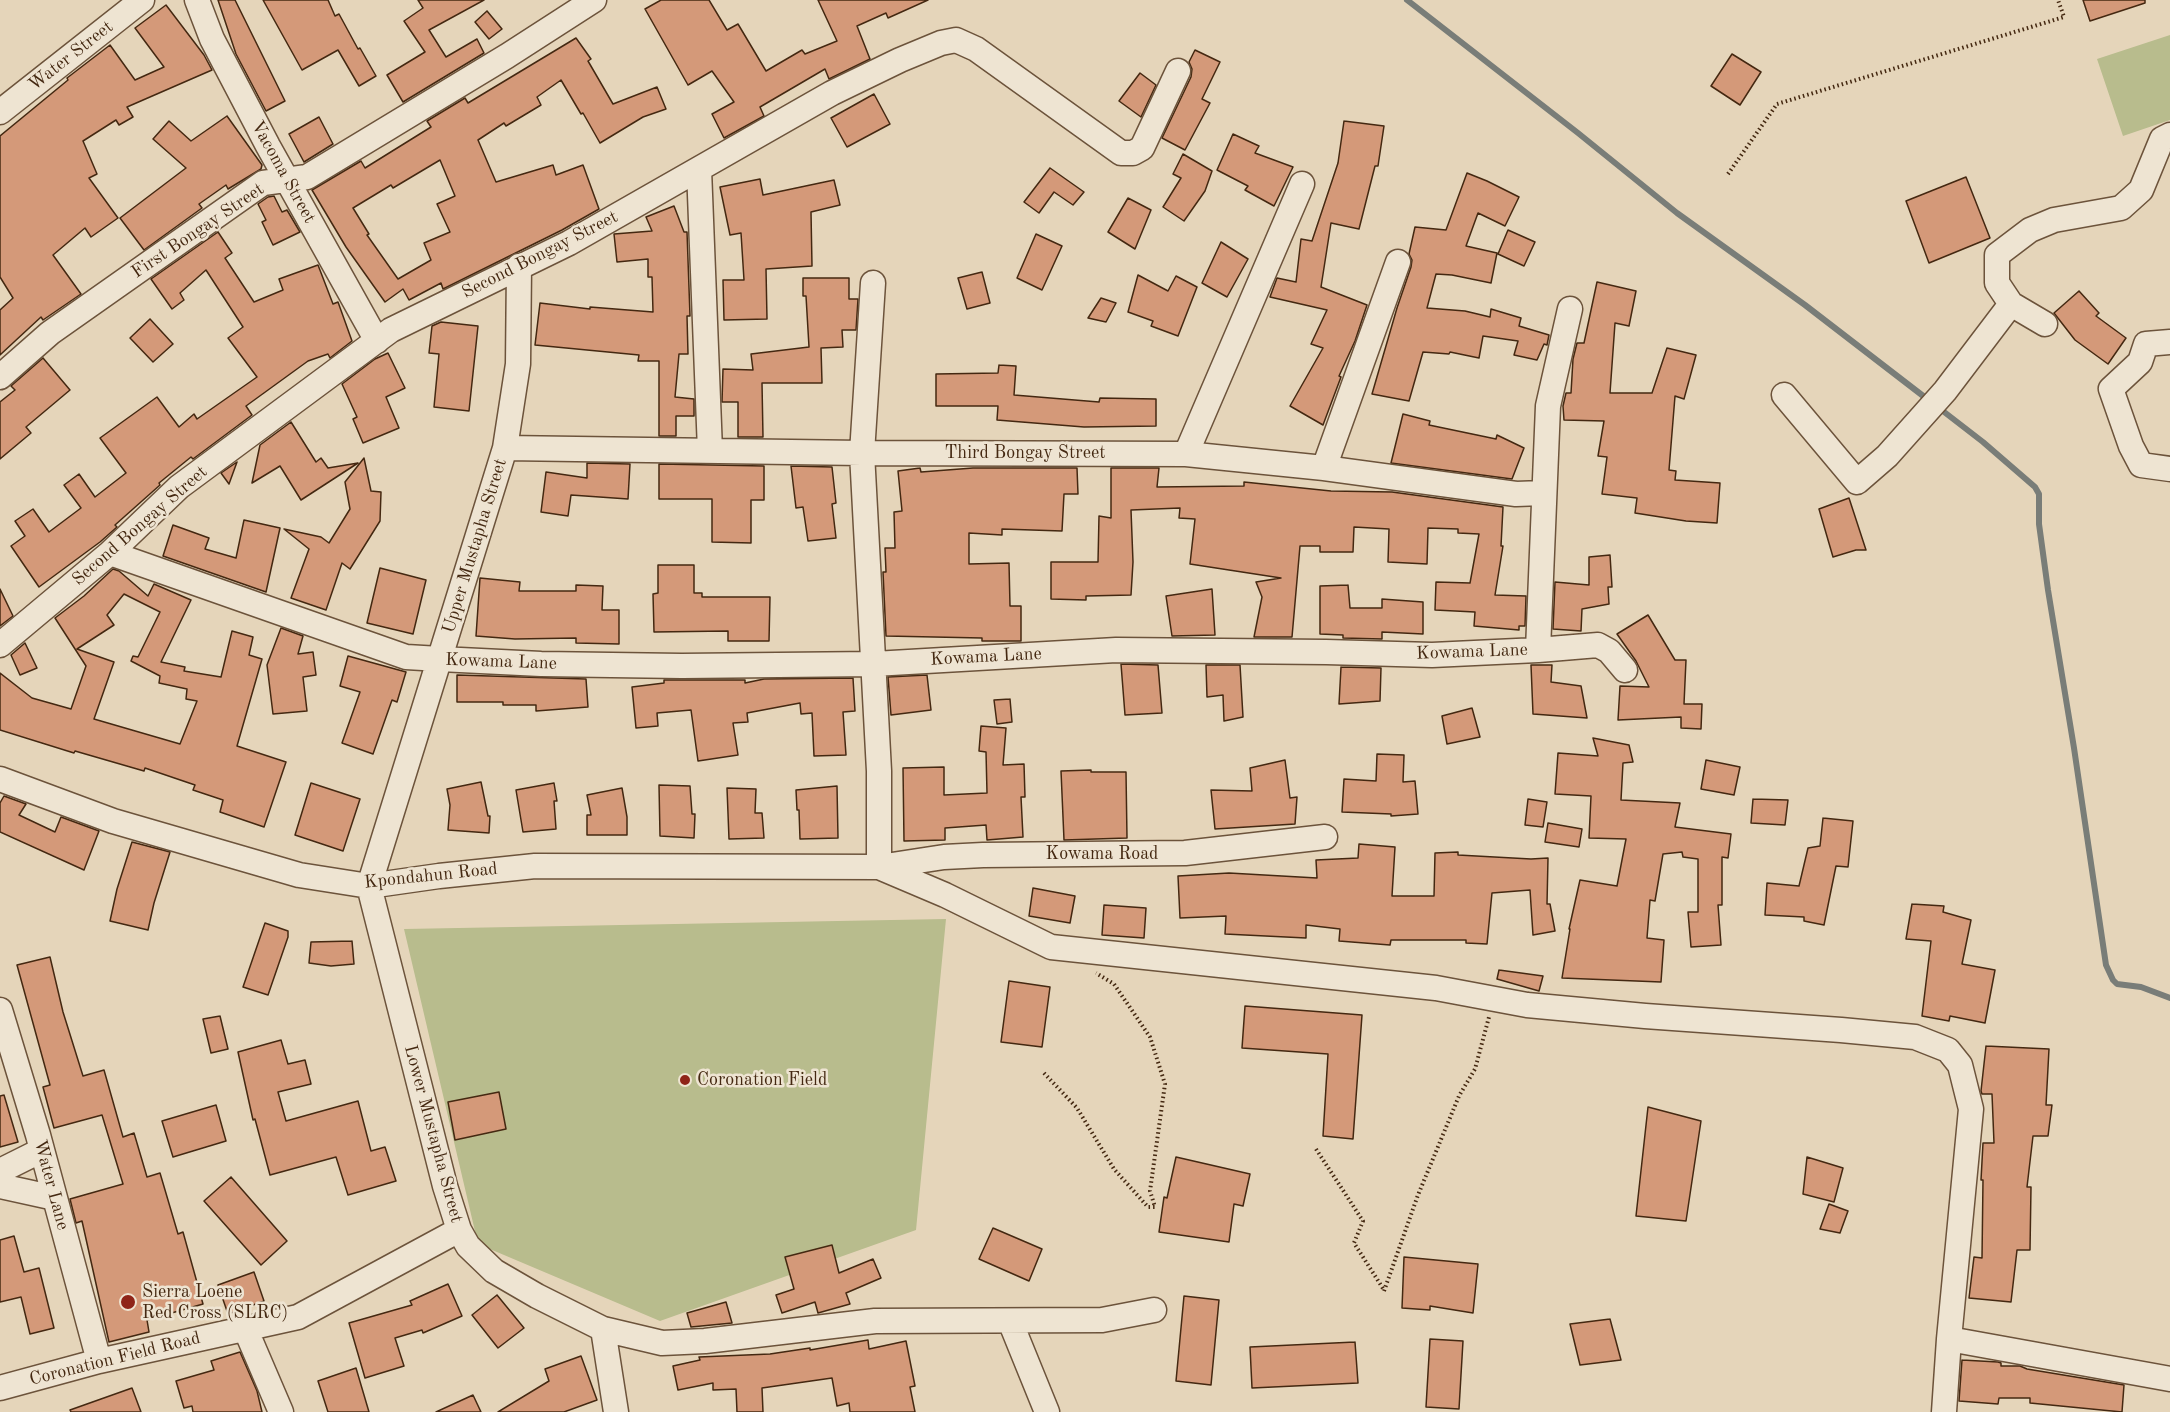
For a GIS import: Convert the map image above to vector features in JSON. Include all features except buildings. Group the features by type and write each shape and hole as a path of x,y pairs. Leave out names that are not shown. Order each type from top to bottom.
{"street":[{"name":"Water Street","path":"0,112 142,0"},
{"name":"Vacoma Street","path":"197,0 212,39 377,340"},
{"name":"First Bongay Street","path":"0,377 50,333 263,183 308,177 507,56 594,0"},
{"name":"Second Bongay Street","path":"0,645 110,553 179,487 391,330 569,243 832,93 900,60 941,43 956,40 976,49 1121,153 1133,153 1142,148 1178,71"},
{"path":"2045,324 2012,304 1997,283 1996,255 2030,230 2054,220 2121,208 2140,190 2162,139 2170,135"},
{"path":"699,169 710,451"},
{"path":"1186,454 1302,184"},
{"path":"1323,468 1398,262"},
{"name":"Upper Mustapha Street","path":"369,886 505,448 518,364 519,266"},
{"path":"873,283 862,453 879,771 879,867 945,895 1051,947 1436,988 1527,1005 1915,1037 1948,1050 1960,1065 1971,1109 1944,1412"},
{"path":"1784,395 1857,482 1887,456 1945,391 2012,304"},
{"name":"Kowama Lane","path":"110,553 406,657 540,664 682,666 874,664 1116,650 1432,655 1538,650 1548,405 1570,309"},
{"path":"2170,342 2146,344 2140,362 2111,388 2131,446 2141,465 2170,469"},
{"name":"Third Bongay Street","path":"505,448 862,453 1186,454 1323,468 1516,494 1543,493"},
{"path":"1538,650 1598,645 1609,651 1625,670"},
{"name":"Kpondahun Road","path":"0,779 113,821 299,875 369,886 535,866 879,867"},
{"name":"Kowama Road","path":"879,867 944,857 983,855 1185,853 1325,837"},
{"name":"Lower Mustapha Street","path":"369,886 445,1186 459,1230 468,1246 494,1271 537,1296 603,1329 662,1343 705,1341 875,1321 1102,1320 1154,1310"},
{"name":"Water Lane","path":"0,1010 42,1150 99,1361"},
{"path":"0,1170 42,1150"},
{"path":"0,1186 55,1198"},
{"name":"Coronation Field Road","path":"0,1389 99,1361 298,1317 459,1230"},
{"path":"1010,1321 1047,1412"},
{"path":"245,1328 280,1412"},
{"path":"603,1329 616,1412"},
{"path":"1949,1339 2170,1379"}],"path":[{"path":"1728,174 1777,104 2064,17 2058,0"},
{"path":"1044,1072 1077,1108 1114,1169 1148,1207 1155,1207 1150,1191 1166,1084 1150,1037 1138,1019 1114,984 1087,968"},
{"path":"1316,1149 1363,1221 1354,1243 1384,1291 1422,1184 1459,1096 1475,1069 1494,998"}],"green space":[{"path":"2170,35 2170,120 2123,136 2097,59"},
{"name":"Coronation Field","path":"946,919 916,1230 660,1321 478,1244 404,929"}],"waterway":[{"path":"1407,0 1677,213 1805,305 1931,402"},
{"path":"1939,408 1983,442 2035,487 2039,494 2039,524 2048,590 2106,965 2117,984 2141,987 2170,998"}],"place":[{"name":"Coronation Field","path":"685,1080"},
{"name":"Sierra Loene Red Cross (SLRC)","path":"128,1302"}]}
